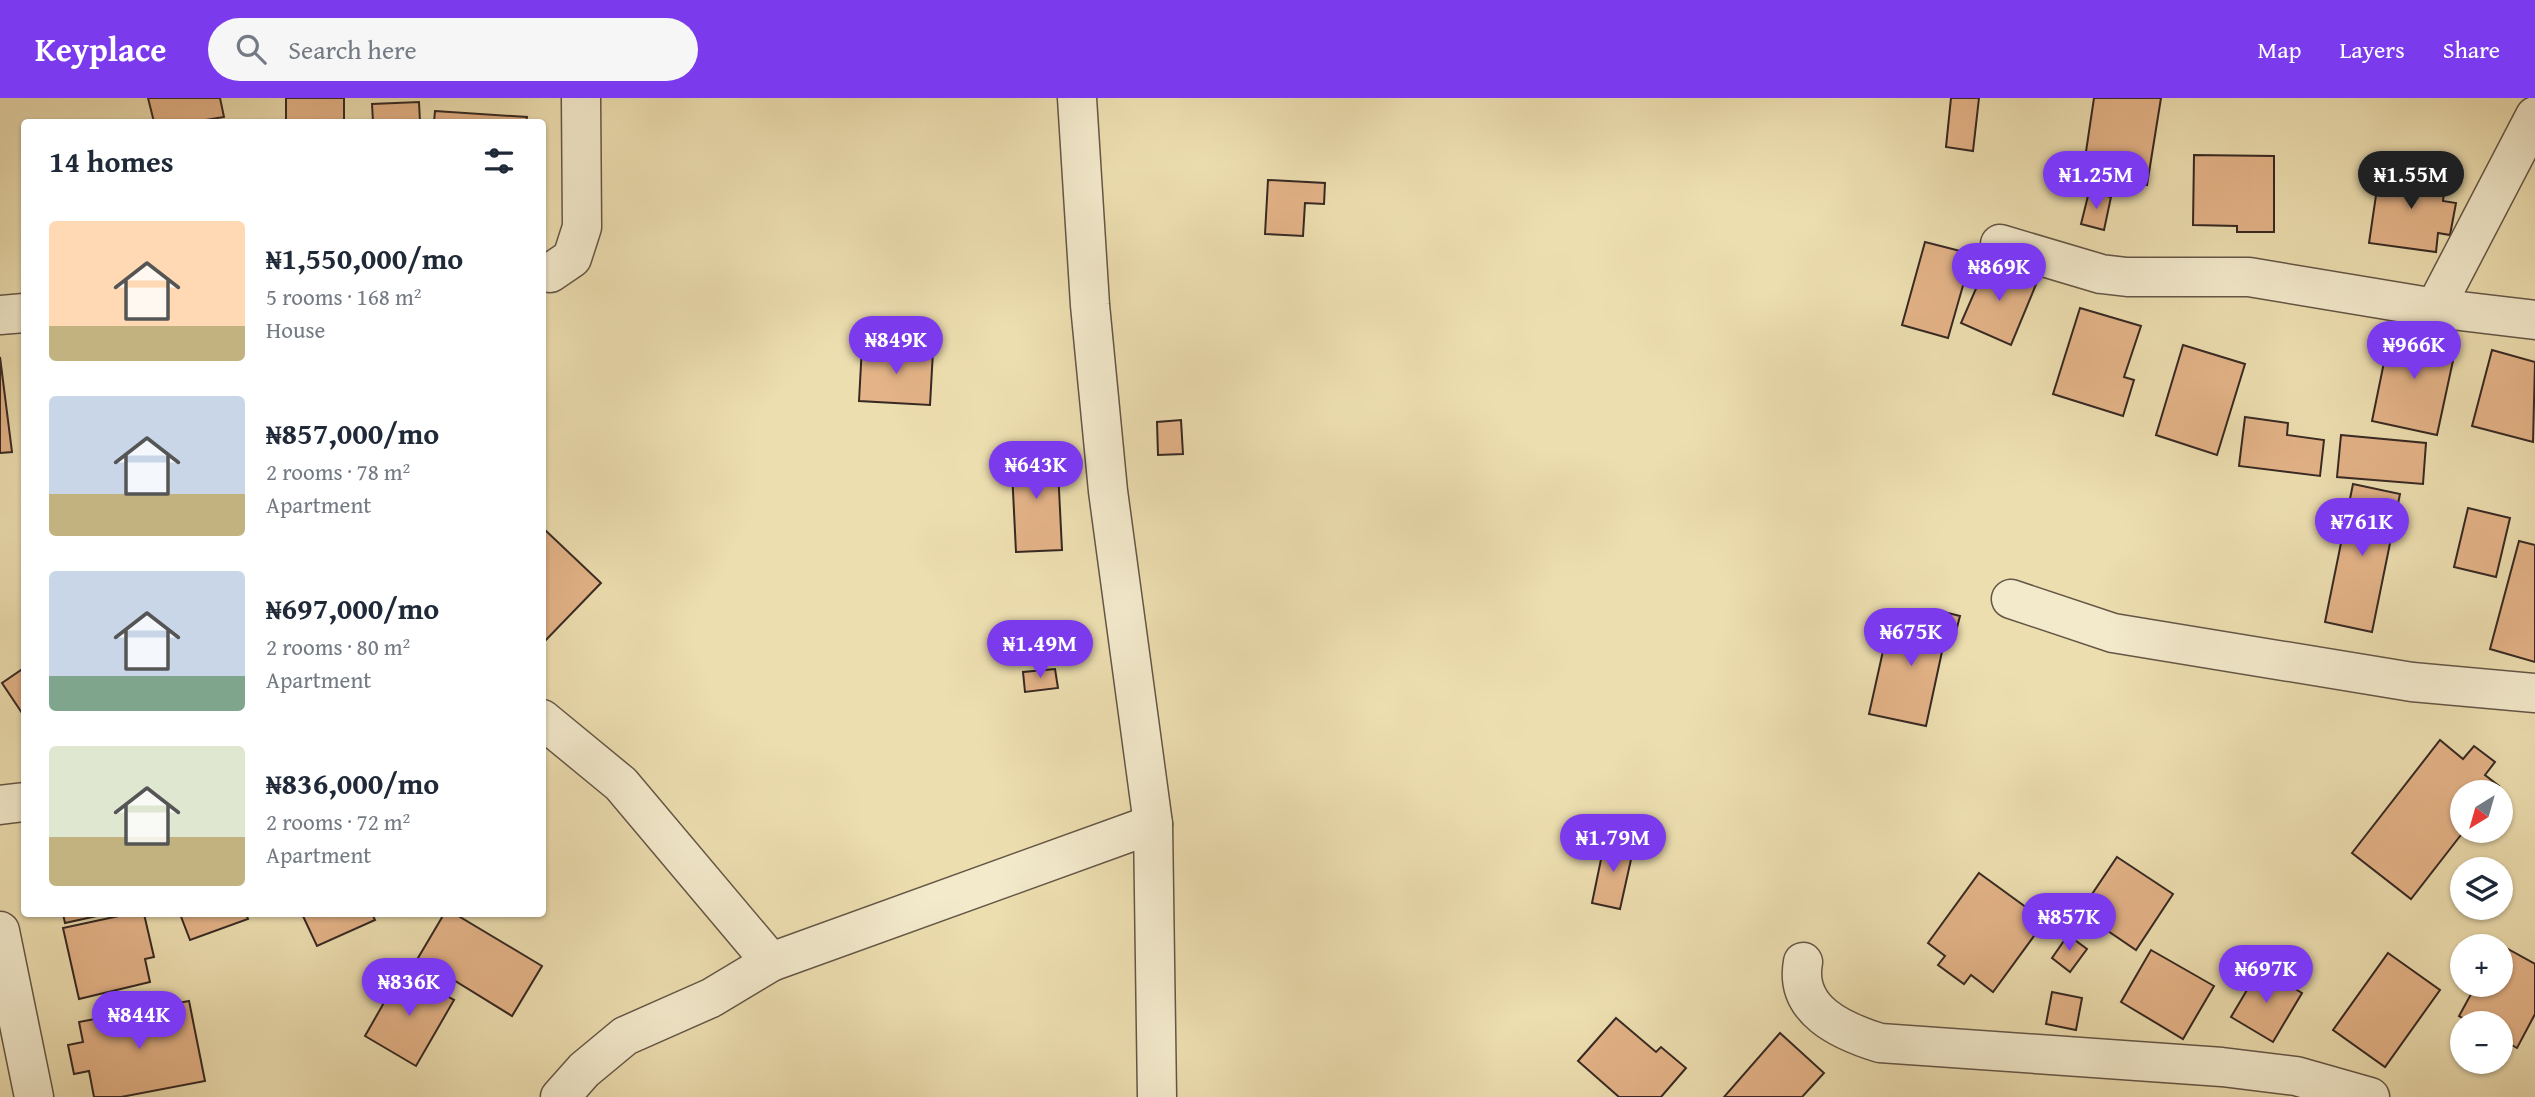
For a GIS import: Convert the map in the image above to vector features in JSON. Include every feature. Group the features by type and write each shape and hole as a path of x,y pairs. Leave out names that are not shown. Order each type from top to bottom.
{"street":[{"path":"546,272 550,273 572,258 582,227 581,98"},
{"path":"1077,98 1090,305 1107,478 1153,824 1157,1097"},
{"path":"2435,308 2535,116"},
{"path":"2000,244 2101,274 2127,277 2249,277 2435,308 2535,320"},
{"path":"0,315 21,313"},
{"path":"2011,600 2113,633 2412,681 2535,693"},
{"path":"546,722 621,784 771,962"},
{"path":"0,804 21,802"},
{"path":"560,1097 584,1070 625,1036 711,999 771,962 1153,824"},
{"path":"0,931 34,1097"},
{"path":"1803,962 1800,982 1808,1001 1853,1035 1880,1043 2222,1067 2296,1076 2370,1097"}],"building":[{"path":"148,98 220,98 224,117 212,119 153,119"},
{"path":"286,98 344,98 344,119 286,119"},
{"path":"1951,98 1979,98 1973,151 1946,147"},
{"path":"2094,98 2161,98 2147,185 2108,178 2110,169 2084,165"},
{"path":"419,102 420,119 373,119 372,104"},
{"path":"435,111 527,117 527,119 434,119"},
{"path":"2194,155 2274,156 2274,232 2237,232 2237,226 2193,225"},
{"path":"2380,168 2446,177 2443,201 2456,203 2450,235 2438,233 2436,252 2369,243"},
{"path":"1268,180 1325,183 1324,204 1305,203 1303,236 1265,234"},
{"path":"2089,192 2111,197 2104,230 2081,224"},
{"path":"1925,242 1972,254 1948,338 1902,325"},
{"path":"1988,261 2037,282 2011,345 1961,323"},
{"path":"2080,308 2141,326 2124,377 2134,380 2123,416 2053,394"},
{"path":"2391,328 2457,342 2437,435 2372,421"},
{"path":"2183,345 2245,364 2217,455 2156,435"},
{"path":"862,346 933,351 930,405 859,401"},
{"path":"2492,350 2535,362 2533,442 2472,426"},
{"path":"0,357 12,452 0,453"},
{"path":"2245,417 2288,423 2287,435 2324,440 2320,476 2239,466"},
{"path":"1181,420 1183,454 1158,455 1157,422"},
{"path":"2341,435 2426,443 2423,484 2337,477"},
{"path":"1057,449 1062,550 1016,552 1011,451"},
{"path":"2353,484 2400,494 2372,632 2325,622"},
{"path":"2468,508 2510,518 2496,577 2454,567"},
{"path":"546,531 601,583 546,640"},
{"path":"2519,541 2535,545 2535,662 2490,649"},
{"path":"1940,611 1960,616 1955,635 1946,633 1926,726 1869,714 1891,615 1936,625"},
{"path":"1055,669 1058,688 1025,692 1023,672"},
{"path":"21,670 21,712 2,683"},
{"path":"2440,740 2463,759 2474,746 2495,762 2485,775 2491,780 2450,780 2450,844 2454,844 2411,899 2352,853"},
{"path":"1605,840 1634,846 1620,909 1592,903"},
{"path":"2117,857 2173,894 2136,950 2080,912"},
{"path":"1979,873 2045,921 1993,992 1971,975 1964,984 1938,965 1945,956 1928,943"},
{"path":"64,917 92,917 65,923"},
{"path":"114,917 145,917 154,957 145,959 150,982 79,999 63,928"},
{"path":"181,917 248,919 190,940"},
{"path":"303,917 374,917 375,920 317,946"},
{"path":"442,917 460,917 542,966 512,1016 418,958"},
{"path":"2068,935 2087,949 2070,972 2052,958"},
{"path":"2151,950 2214,986 2183,1039 2121,1002"},
{"path":"2513,952 2535,964 2535,1014 2517,1048 2513,1046 2513,1011 2462,1011 2469,997 2513,997"},
{"path":"2388,953 2440,990 2385,1067 2333,1030"},
{"path":"2260,968 2302,993 2273,1042 2231,1017"},
{"path":"402,971 454,1000 416,1066 365,1036"},
{"path":"2052,992 2082,998 2076,1030 2046,1024"},
{"path":"189,1001 205,1081 121,1097 94,1097 89,1071 74,1074 68,1045 83,1042 79,1022"},
{"path":"1616,1018 1656,1052 1661,1047 1686,1068 1661,1097 1619,1097 1578,1061"},
{"path":"1780,1033 1824,1073 1802,1097 1724,1097"}]}
